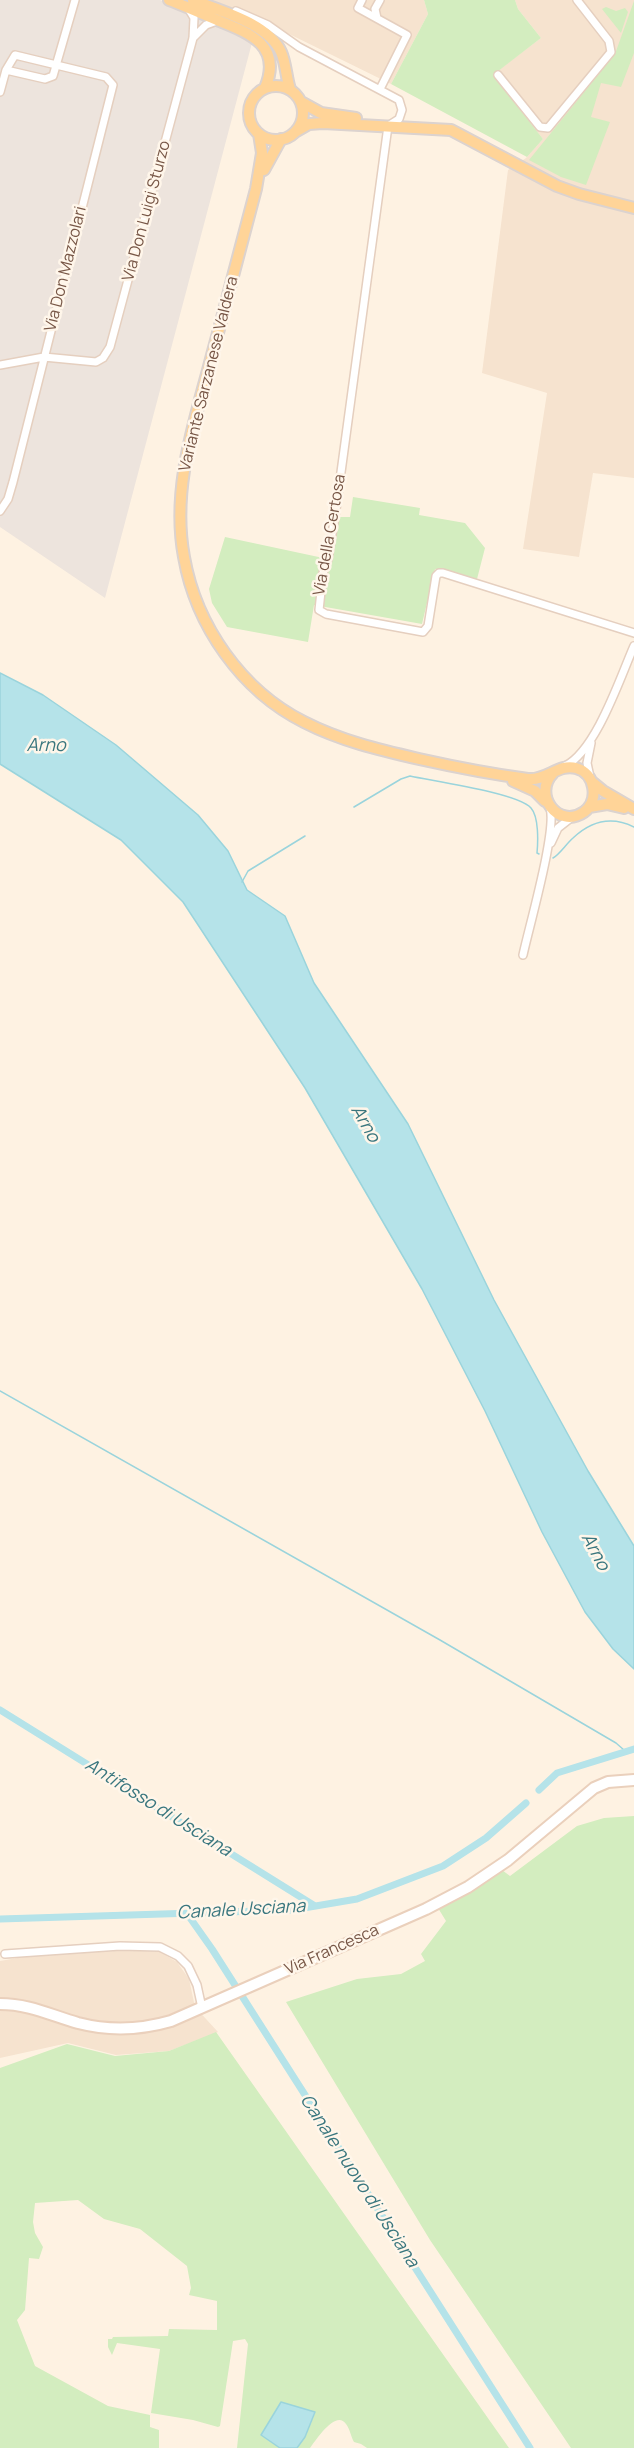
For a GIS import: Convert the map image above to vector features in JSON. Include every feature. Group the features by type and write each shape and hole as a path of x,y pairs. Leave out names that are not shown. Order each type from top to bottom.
{"main road":[{"path":"169,0 190,4 254,25 268,34 282,54 290,89 301,102 321,113 377,122 388,126"},
{"path":"190,4 219,21 248,33 264,46 270,64 269,78 265,87 254,96 249,109 251,123 259,134 262,153 256,189"},
{"path":"265,87 278,85 290,89"},
{"path":"295,132 303,118 301,102"},
{"path":"259,134 270,139 281,139 312,123 446,129 457,132 557,186 634,208"},
{"path":"256,189 268,158 281,139"},
{"name":"Variante Sarzanese Valdera","path":"256,189 198,406 184,471 180,511 182,543 188,574 197,602 214,636 238,669 262,693 297,718 335,736 365,746 484,772 532,779 557,771"},
{"path":"570,767 580,770 603,791 634,809 607,804 589,807 574,816 560,815 548,805 545,786 557,771 570,767"},
{"name":"Variante Sarzanese Valdera","path":"484,772 529,787 538,793 548,805"},
{"path":"589,807 594,796 591,780"},
{"name":"Via Francesca","path":"0,2004 34,2007 78,2023 120,2029 163,2024 454,1895 508,1860 594,1788 608,1782 634,1780"},
{"path":"0,2012 13,2004"}],"street":[{"path":"0,92 6,70 47,79 54,75 75,0"},
{"path":"362,0 358,8 405,32 407,36 380,89"},
{"path":"377,18 375,9 380,0"},
{"path":"498,75 540,127 548,128 611,52 609,41 577,0"},
{"name":"Via Don Luigi Sturzo","path":"44,357 96,362 103,358 110,347 193,38 194,23 190,4"},
{"path":"225,7 268,25 299,47 399,100 402,107 399,119 388,126"},
{"path":"193,38 206,25 219,21"},
{"name":"Via Don Mazzolari","path":"0,511 8,499 13,482 113,88 111,81 106,78 15,55 6,70"},
{"name":"Via della Certosa","path":"388,126 336,509 328,559 323,573 319,610 326,614 423,632 428,626 436,576 441,573 634,633"},
{"path":"0,365 44,357"},
{"path":"557,771 575,760 592,738 634,646"},
{"path":"591,780 587,763 592,738"},
{"path":"524,955 552,823 548,805"},
{"path":"547,850 558,828 574,816"},
{"path":"5,1954 120,1946 160,1947 178,1956 188,1966 206,2006"}],"shaded area":[{"path":"0,0 160,0 253,39 105,598 0,527"},
{"path":"209,0 424,0 428,14 391,84 279,29"},
{"path":"515,0 634,0 634,478 593,473 579,557 523,549 547,393 482,373 508,170 526,158 543,139 492,75 541,38 518,9"},
{"path":"130,1950 160,1952 177,1962 189,1979 195,2007 218,2032 169,2051 116,2055 68,2043 0,2058 0,1961 23,1957"}],"green space":[{"path":"424,0 515,0 518,9 541,38 493,75 543,139 527,157 391,84 428,14"},
{"path":"634,1 634,53 621,87 601,83 591,117 610,122 586,185 561,177 529,160 615,54"},
{"path":"606,7 616,11 625,8 628,12 621,33 602,9"},
{"path":"353,497 420,508 419,515 465,523 485,548 477,579 435,569 422,624 314,605 308,642 227,627 212,603 209,589 225,537 328,559 335,517 350,517"},
{"path":"634,1816 634,2448 571,2448 430,2240 286,2002 357,1979 401,1974 425,1961 421,1954 446,1921 438,1908 502,1870 510,1876 577,1826 604,1818"},
{"path":"216,2032 509,2448 367,2448 354,2442 346,2424 342,2420 337,2420 326,2427 310,2448 297,2448 305,2437 315,2413 261,2435 280,2448 237,2448 248,2344 245,2339 233,2341 220,2426 151,2413 160,2349 117,2343 112,2355 108,2347 108,2339 168,2336 169,2329 217,2330 217,2301 189,2295 191,2288 187,2266 140,2229 104,2219 78,2200 35,2203 33,2222 35,2233 43,2247 39,2259 29,2258 25,2310 17,2320 35,2366 108,2406 150,2415 150,2427 159,2430 159,2448 0,2448 0,2068 67,2044 115,2056 169,2051"}],"water":[{"name":"Arno","path":"0,673 43,695 116,745 198,815 228,851 247,890 285,916 314,983 408,1124 494,1300 588,1471 634,1546 634,1669 613,1649 585,1612 542,1532 485,1411 422,1289 305,1088 183,902 121,840 0,764"},
{"path":"281,2402 315,2412 305,2437 297,2448 280,2448 261,2435"}],"waterway":[{"path":"354,807 410,776 510,797 523,803 534,812 538,836 537,853 539,854"},
{"path":"553,858 570,840 594,824 610,821 634,827"},
{"path":"242,882 248,871 305,836"},
{"path":"0,1391 440,1640 616,1743 624,1750"},
{"name":"Antifosso di Usciana","path":"0,1710 315,1906"},
{"name":"Canale Usciana","path":"539,1790 557,1773 634,1749"},
{"name":"Canale Usciana","path":"0,1919 292,1910 357,1899 443,1866 486,1838 526,1803"},
{"name":"Canale nuovo di Usciana","path":"188,1915 212,1949 530,2448"}]}
